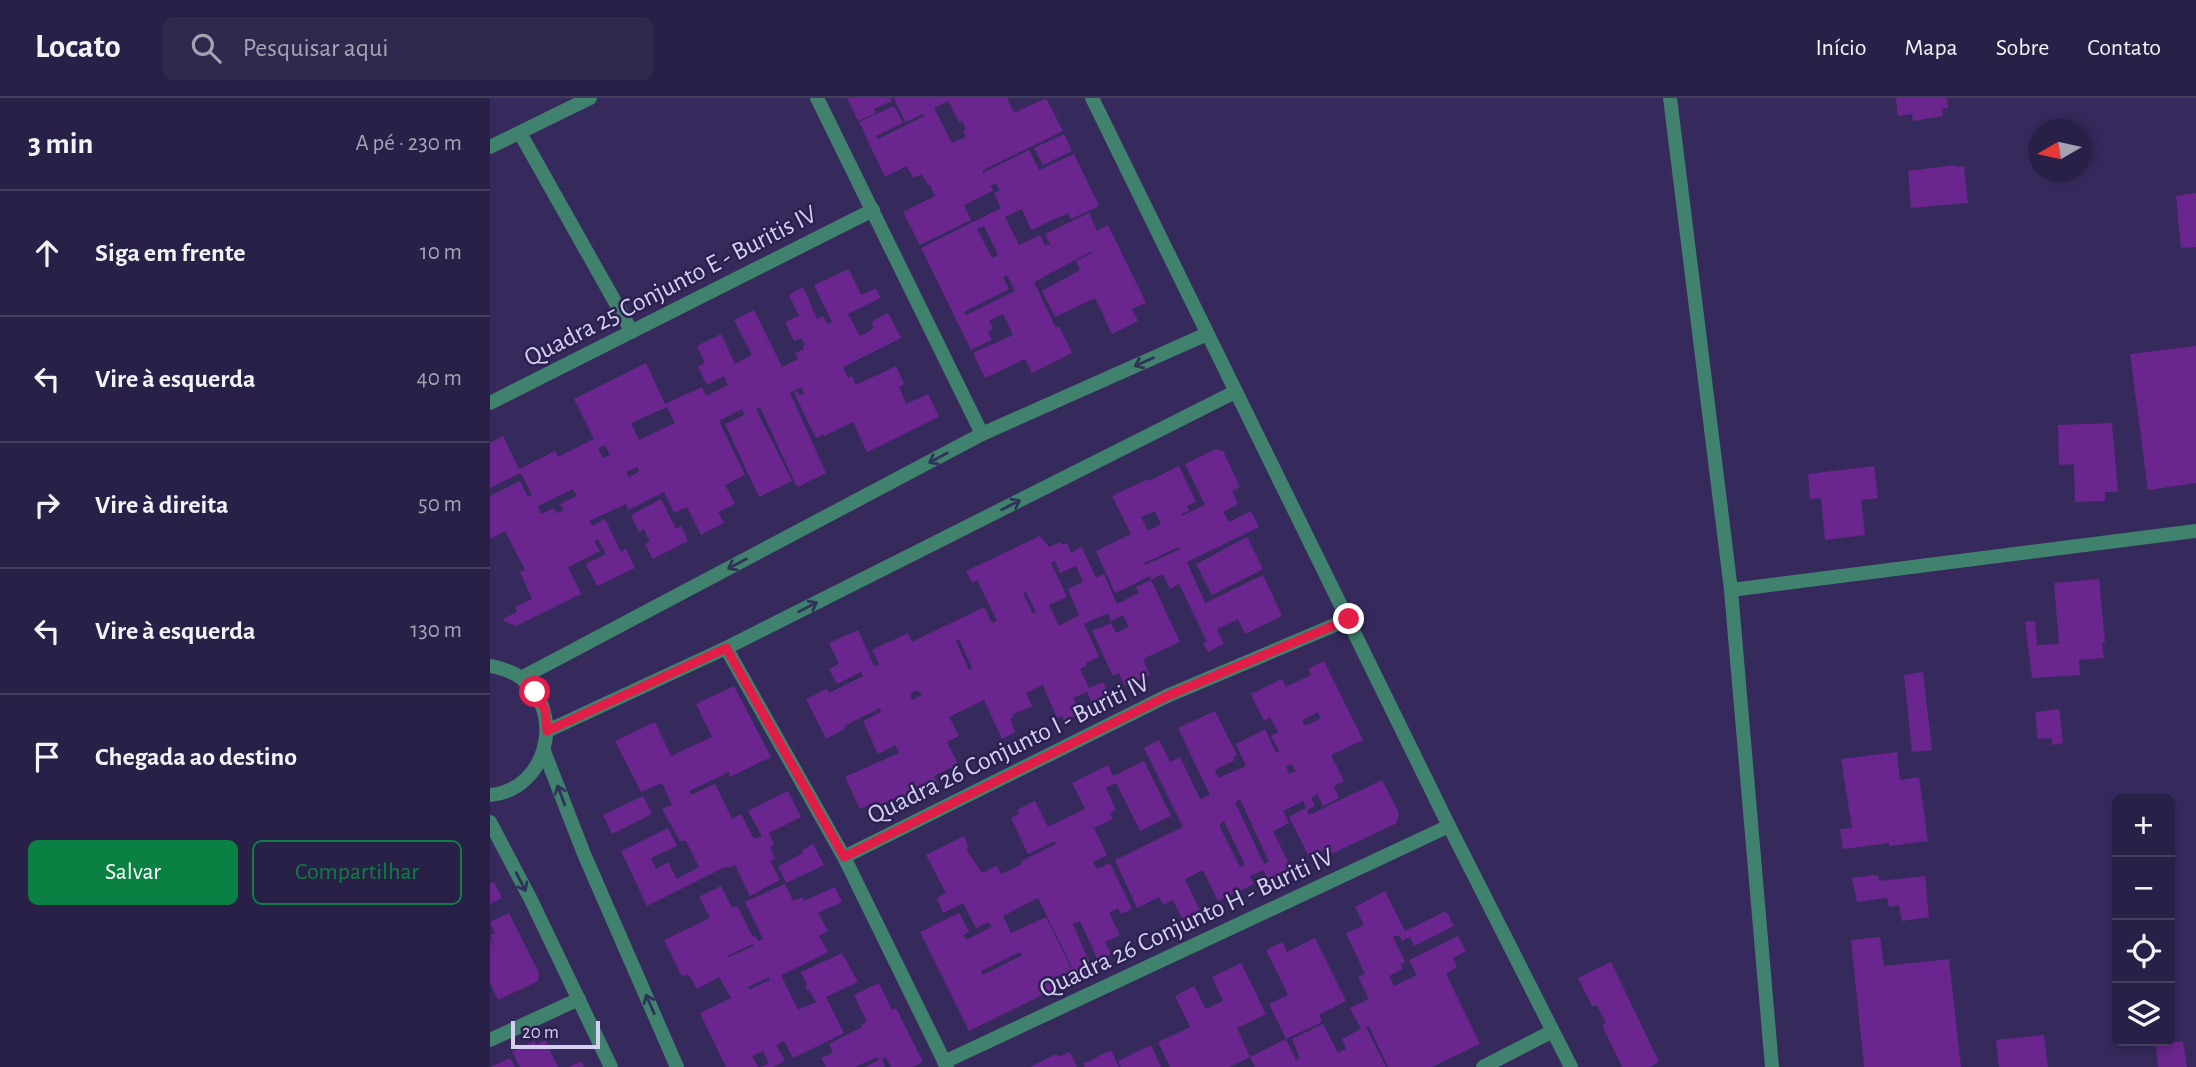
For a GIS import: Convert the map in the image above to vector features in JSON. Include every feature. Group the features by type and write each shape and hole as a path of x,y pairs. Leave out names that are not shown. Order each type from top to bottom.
{"street":[{"path":"490,147 590,98"},
{"path":"817,98 982,435"},
{"path":"1092,98 1235,393 1570,1067"},
{"path":"1670,98 1731,590 1772,1067"},
{"path":"520,133 632,332"},
{"name":"Quadra 25 Conjunto E - Buritis IV","path":"490,402 873,210"},
{"path":"521,678 982,435 1207,334"},
{"path":"547,731 726,648 1235,393"},
{"path":"1731,590 2196,531"},
{"name":"Quadra 26 Conjunto I - Buriti IV","path":"844,857 1167,696 1349,619"},
{"path":"726,648 844,857 945,1064"},
{"path":"490,666 505,669 521,678 535,692 545,710 547,731 544,751 534,770 518,785 498,794 490,794"},
{"path":"544,751 584,854 677,1067"},
{"path":"490,822 611,1067"},
{"name":"Quadra 26 Conjunto H - Buriti IV","path":"945,1064 1449,826"},
{"path":"490,1040 579,999"},
{"path":"1483,1067 1551,1032"}],"building":[{"path":"847,98 890,98 892,101 874,109 876,113 858,121"},
{"path":"894,98 1007,98 1014,113 1046,98 1063,131 983,170 983,173 1029,150 1039,170 1074,154 1099,206 1071,219 1068,213 1031,230 1022,209 1005,217 1019,245 1040,235 1045,246 1050,244 1045,234 1089,213 1097,231 1108,225 1146,303 1132,309 1138,321 1112,334 1095,298 1055,317 1042,291 1080,270 1076,261 1092,251 1034,282 1056,328 1059,326 1072,353 1032,373 1025,359 985,378 973,353 1013,335 1003,314 989,321 993,329 988,332 992,340 971,350 921,248 1001,208 994,193 1000,190 996,183 990,186 993,191 964,205 971,220 920,245 903,212 935,196 930,185 922,174 913,178 907,166 885,177 859,122 894,106 903,123 876,136 878,139 924,116 923,114 905,122","holes":["948,101 959,122 962,121 966,129 963,131 966,137 952,143 934,108","984,226 998,255 992,258 977,229","1007,275 1015,291 966,315 964,312 1009,289 1003,277"]},
{"path":"1896,98 1947,98 1948,108 1942,109 1943,116 1913,121 1912,114 1898,116"},
{"path":"1064,134 1072,151 1043,165 1034,148"},
{"path":"1964,166 1968,203 1911,208 1908,171"},
{"path":"2196,193 2196,247 2181,248 2176,196"},
{"path":"849,269 861,295 876,288 881,298 848,314 860,336 874,328 871,322 888,313 901,338 843,367 848,378 852,376 856,385 896,366 904,384 899,387 906,404 928,394 939,417 867,452 853,422 816,438 794,393 804,393 801,387 790,393 826,473 797,487 760,407 756,409 792,481 759,497 725,424 745,415 742,409 719,421 745,475 725,485 735,504 718,512 724,523 701,535 687,507 674,513 664,492 628,510 626,504 589,521 592,526 605,519 621,552 626,549 635,568 597,586 586,564 606,554 598,539 594,541 600,551 568,567 581,594 516,626 504,621 503,619 517,612 515,607 532,599 520,572 525,570 505,531 490,539 490,496 520,481 528,497 532,495 521,473 490,488 490,443 503,436 519,469 555,451 558,457 594,439 574,399 646,363 665,404 702,387 706,396 728,385 724,376 707,385 698,367 705,363 697,346 721,334 735,364 752,355 734,320 754,310 782,367 798,359 795,353 804,349 805,345 801,338 794,341 785,322 799,316 789,295 803,287 817,319 823,316 827,324 832,322 814,285","holes":["667,407 675,423 639,440 631,423","605,445 610,455 603,458 598,448","637,467 639,472 629,477 626,472","573,489 577,496 560,504 564,510 557,513 554,508 541,514 538,506"]},
{"path":"2196,346 2196,483 2148,490 2130,354"},
{"path":"2112,423 2118,492 2105,492 2105,501 2075,502 2074,464 2059,465 2058,425"},
{"path":"1216,449 1223,451 1240,487 1232,491 1238,504 1223,512 1229,522 1251,511 1259,527 1187,562 1205,603 1263,575 1282,616 1245,634 1238,619 1217,629 1224,644 1208,652 1203,643 1207,642 1179,584 1170,589 1163,574 1151,580 1150,576 1115,593 1096,551 1131,534 1112,496 1148,479 1149,481 1179,466 1196,502 1187,506 1189,511 1181,514 1182,516 1205,505 1185,464","holes":["1155,511 1161,524 1148,531 1141,517","1179,547 1180,549 1145,565 1144,563"]},
{"path":"1874,466 1878,498 1861,500 1865,535 1825,540 1821,498 1810,499 1808,474"},
{"path":"661,499 676,529 681,526 688,541 653,559 645,544 650,542 644,529 639,532 631,515"},
{"path":"1040,536 1049,547 1060,542 1062,545 1067,543 1071,553 1082,547 1096,578 1104,574 1117,604 1139,593 1136,587 1151,580 1180,642 1143,659 1150,675 1125,686 1119,673 1113,676 1092,631 1111,623 1116,633 1129,627 1123,615 1111,621 1108,613 1084,624 1099,657 1080,669 1089,688 1103,682 1111,699 1094,707 1087,692 1073,698 1081,713 1064,721 1062,716 1057,718 1043,685 1026,693 1032,706 1012,715 1013,718 1010,719 1015,732 1002,739 984,700 949,717 959,736 947,742 958,764 934,776 938,784 881,810 877,801 860,809 845,777 899,753 895,745 878,754 863,721 881,712 880,708 844,726 845,729 826,739 806,699 827,689 829,693 863,676 861,672 837,684 829,669 839,664 829,643 858,630 874,666 879,664 872,650 908,633 912,642 984,607 992,623 997,621 977,580 972,583 966,571","holes":["1055,561 1060,573 1076,566 1083,582 1068,589 1079,615 1059,626 1049,605 1067,597 1051,563","1026,592 1036,612 1033,614 1023,593","959,639 972,668 969,670 956,641","917,690 922,695 912,700 910,694"]},
{"path":"1247,537 1263,569 1212,595 1196,564"},
{"path":"2099,579 2104,658 2079,660 2080,675 2032,678 2025,622 2035,621 2037,645 2059,644 2054,583"},
{"path":"1324,661 1363,740 1331,755 1344,781 1334,786 1339,798 1323,806 1317,794 1311,798 1315,806 1307,810 1303,801 1283,811 1289,823 1273,831 1293,872 1270,884 1263,870 1250,876 1254,884 1218,901 1203,870 1185,879 1203,917 1185,926 1173,900 1163,905 1159,897 1137,908 1115,860 1183,827 1144,748 1159,740 1170,762 1180,757 1200,799 1210,795 1178,728 1215,711 1237,755 1233,757 1235,760 1215,770 1218,778 1246,766 1236,744 1265,729 1276,753 1279,751 1271,736 1278,732 1270,717 1264,721 1251,694 1282,679 1286,687 1311,675 1308,669","holes":["1318,712 1321,718 1305,726 1302,720","1291,764 1296,771 1289,774 1286,766","1240,799 1269,862 1264,864 1235,802","1224,821 1245,865 1240,867 1219,825"]},
{"path":"1923,672 1932,750 1912,752 1904,675"},
{"path":"734,686 771,757 730,777 729,772 689,791 691,795 715,784 732,819 741,814 754,839 762,836 748,811 788,791 801,817 769,833 774,845 770,847 775,859 770,861 780,880 750,896 735,865 728,868 727,866 647,906 621,851 668,828 677,846 651,858 656,869 668,862 677,879 699,867 686,841 680,841 662,809 672,805 662,783 641,792 615,741 655,722 671,756 712,737 696,704"},
{"path":"2059,709 2063,743 2052,745 2052,738 2038,739 2035,712"},
{"path":"1897,752 1900,780 1919,777 1928,841 1843,849 1840,829 1852,828 1841,759"},
{"path":"1144,761 1171,816 1140,831 1116,783 1106,788 1116,810 1110,813 1113,819 1094,828 1107,855 1093,862 1097,869 1110,863 1132,909 1121,914 1118,908 1109,913 1120,935 1105,942 1111,954 1098,960 1080,921 1073,924 1093,970 969,1031 920,932 959,913 969,932 963,935 966,940 991,927 989,922 976,928 963,903 943,913 937,898 946,893 926,855 964,836 969,848 966,849 982,873 997,866 1001,874 1056,844 1055,841 1028,854 1011,818 1019,814 1017,810 1035,801 1048,827 1085,809 1072,783 1108,765 1113,776","holes":["1038,898 1072,967 1071,968 1046,917 1011,933 1003,916","1020,952 1022,955 983,975 981,971"]},
{"path":"1382,780 1399,813 1397,823 1329,855 1326,849 1309,857 1289,817 1306,808 1309,815"},
{"path":"643,796 652,814 612,834 603,815"},
{"path":"813,844 824,865 786,883 778,866 803,853 802,850"},
{"path":"1878,876 1879,881 1925,876 1929,917 1902,921 1899,905 1889,907 1887,898 1857,902 1852,878"},
{"path":"494,882 502,898 490,904 490,884"},
{"path":"785,884 793,901 802,897 804,901 835,887 842,902 818,913 828,931 819,936 828,952 781,975 798,1010 816,1002 805,987 807,985 801,972 842,953 858,982 826,997 844,1033 793,1058 784,1041 776,1045 785,1061 773,1067 761,1067 769,1063 763,1051 752,1056 758,1067 726,1067 700,1013 731,998 719,977 697,989 688,974 682,977 664,940 710,918 699,897 721,886 732,908 737,906 753,937 758,941 763,939 745,902","holes":["753,944 754,946 727,956","769,977 770,980 749,990 748,987"]},
{"path":"1385,891 1405,931 1446,911 1454,926 1414,946 1410,937 1402,941 1399,935 1393,937 1405,962 1401,964 1403,969 1389,976 1394,986 1417,975 1409,960 1458,936 1466,951 1453,958 1457,967 1446,974 1480,1044 1432,1067 1388,1067 1369,1026 1366,1027 1386,1067 1255,1067 1250,1057 1286,1039 1296,1060 1300,1058 1292,1039 1323,1024 1338,1053 1346,1049 1342,1039 1361,1029 1350,1008 1369,999 1358,977 1365,974 1346,933 1364,925 1355,907"},
{"path":"509,913 539,973 538,981 498,1000 490,983 490,940 495,948 490,935 495,933 490,922"},
{"path":"1880,937 1884,966 1949,959 1961,1067 1864,1067 1851,940"},
{"path":"1315,938 1346,1001 1319,1015 1322,1022 1286,1039 1269,1004 1288,995 1266,950 1283,942 1287,952"},
{"path":"1611,962 1659,1062 1650,1067 1622,1067 1602,1025 1606,1023 1597,1006 1592,1006 1578,978"},
{"path":"1241,963 1266,1014 1237,1028 1250,1057 1229,1067 1170,1067 1158,1042 1190,1027 1175,996 1194,986 1206,1009 1223,1001 1212,977"},
{"path":"879,983 892,1010 896,1008 923,1062 912,1067 891,1067 886,1057 882,1059 885,1067 865,1067 879,1060 877,1057 855,1067 826,1067 821,1058 833,1053 829,1044 867,1022 854,995"},
{"path":"2044,1035 2048,1067 1999,1067 1996,1040"},
{"path":"545,1040 558,1067 520,1067 512,1052 534,1041 536,1045"},
{"path":"2183,1041 2187,1067 2158,1067 2156,1046 2175,1046 2175,1042"},
{"path":"1151,1045 1161,1067 1121,1067 1118,1061"},
{"path":"1111,1050 1119,1067 1085,1067 1083,1064"},
{"path":"1070,1052 1077,1067 1030,1067 1054,1055"},
{"path":"510,1058 515,1067 491,1067"},
{"path":"581,1061 584,1067 569,1067"}],"route":[{"path":"535,692 545,710 547,731 726,648 844,857 1167,696 1349,619"}]}
